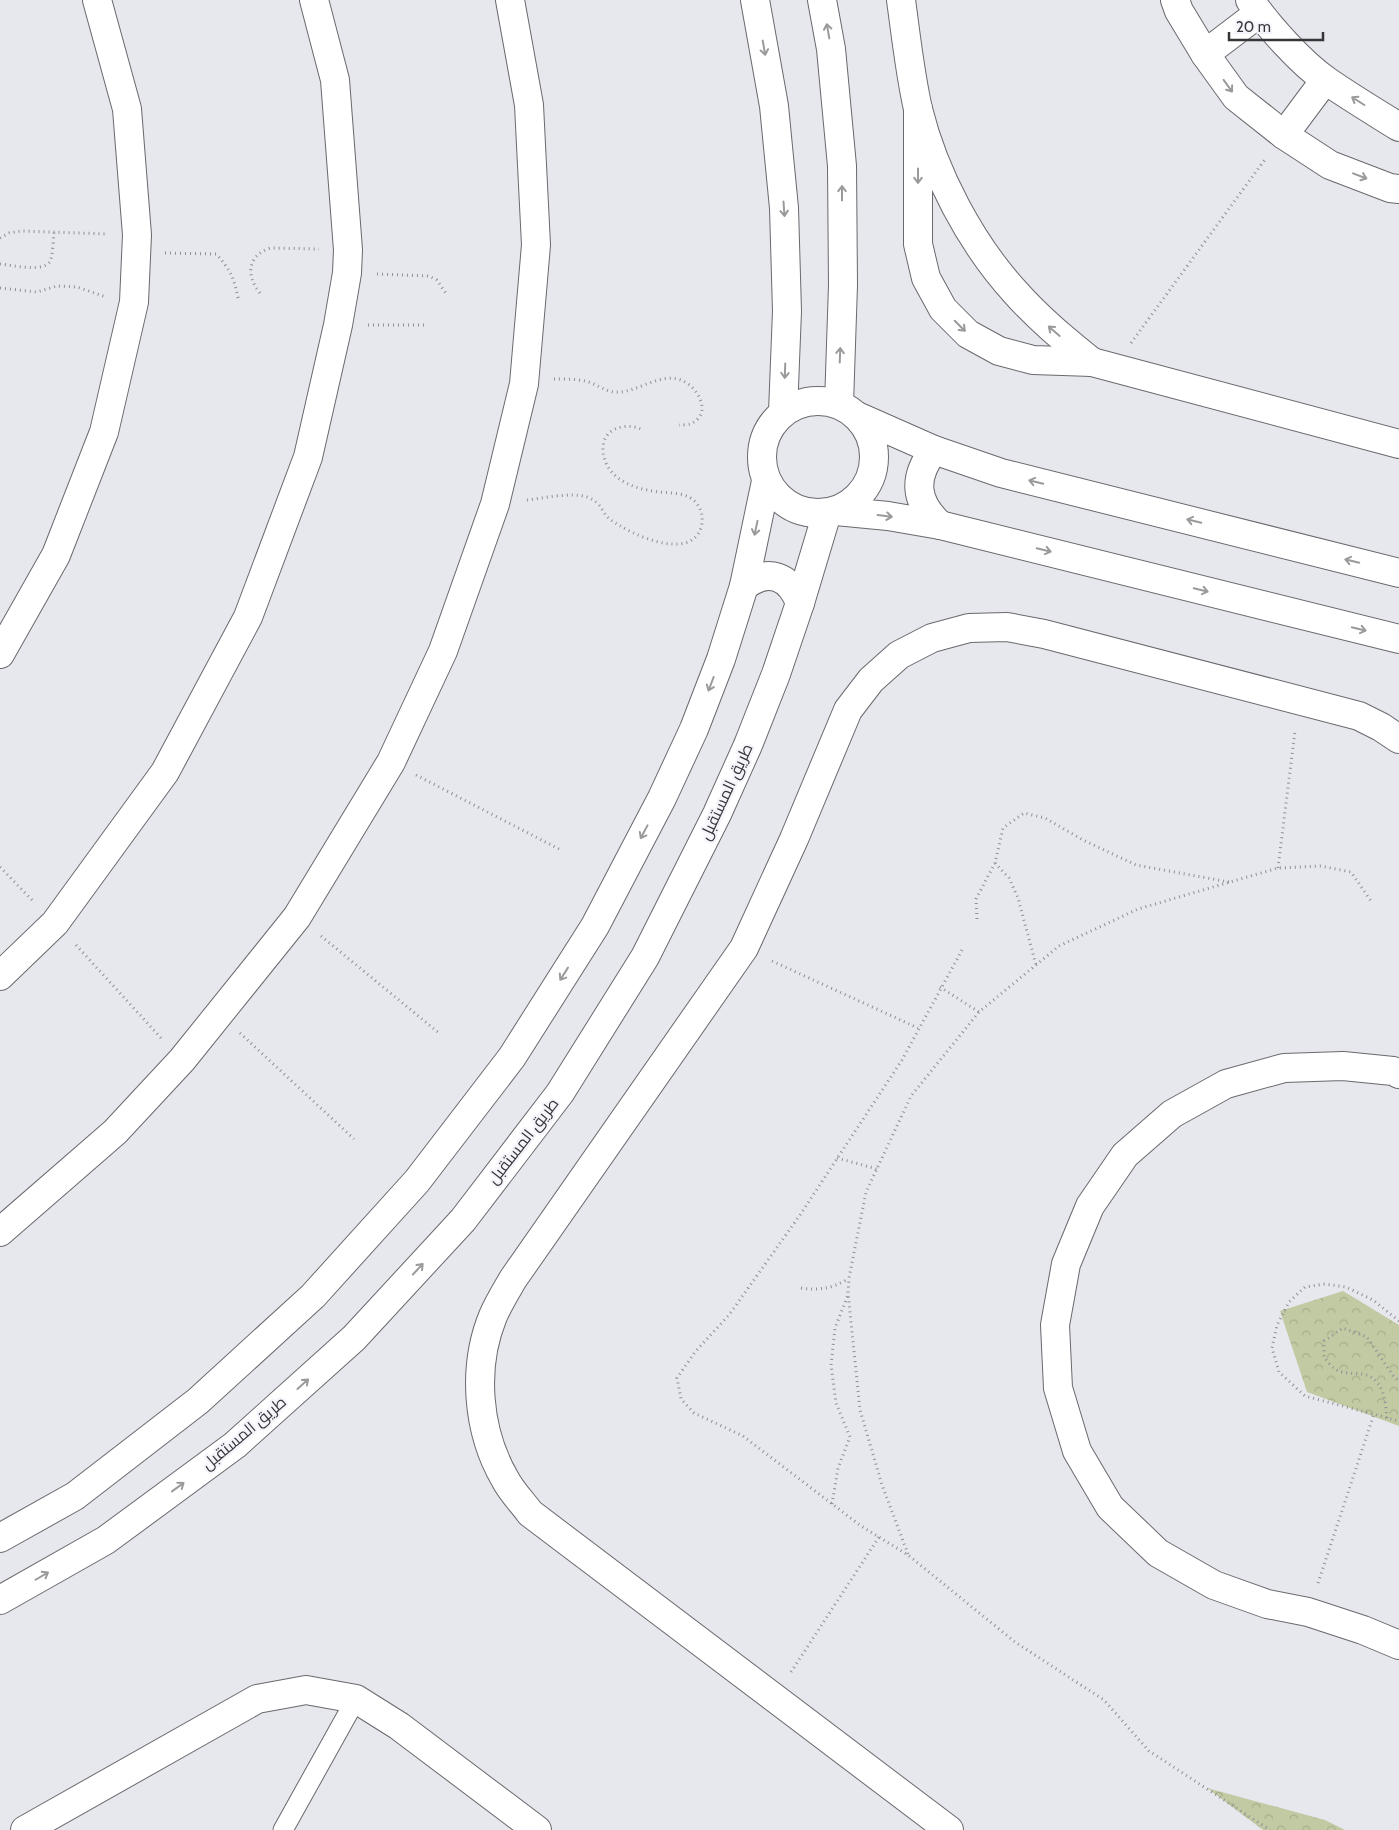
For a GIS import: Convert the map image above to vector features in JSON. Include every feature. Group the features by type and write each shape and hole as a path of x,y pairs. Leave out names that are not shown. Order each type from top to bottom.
{"street":[{"path":"0,654 56,555 104,432 134,302 137,244 127,110 97,0"},
{"path":"0,976 55,923 165,772 248,617 308,457 338,325 347,262 335,80 314,0"},
{"path":"0,1232 115,1132 182,1060 297,917 391,762 443,651 495,504 524,384 536,244 529,105 510,0"},
{"path":"755,0 774,106 784,208 787,311 783,412"},
{"path":"822,0 831,49 842,166 843,285 848,410 868,429 873,444 875,461 871,477 863,492 851,503 832,512"},
{"path":"901,0 918,109 918,244 926,278 943,309 968,334 999,352 1033,360 1102,365 1399,444"},
{"path":"1175,0 1179,11 1204,54 1236,97 1284,135 1330,165 1390,188 1399,189"},
{"path":"1204,54 1255,6 1290,48 1326,80 1399,127"},
{"path":"1284,135 1326,80"},
{"path":"918,109 935,159 956,207 983,251 1021,298 1051,329 1102,365"},
{"path":"0,1538 75,1496 198,1401 313,1296 418,1181 512,1057 595,926 662,798 694,729 721,659 744,586 766,481 762,462 763,443 770,426 783,412 800,403 819,400 848,410 934,450 1001,473 1399,573"},
{"path":"934,450 925,461 920,474 919,489 922,503 929,515 940,525"},
{"path":"766,481 777,496 791,507 808,513 832,512 888,516 940,525 1399,639"},
{"name":"طريق المستقبل","path":"0,1600 106,1540 235,1445 354,1338 463,1220 560,1093 645,957 717,814 748,745 776,674 832,512"},
{"path":"744,586 759,577 777,577 788,583 796,591 800,603"},
{"path":"949,1830 530,1513 504,1479 488,1441 480,1399 482,1357 493,1316 513,1279 744,948 794,839 848,710 871,680 899,656 932,638 969,628 1006,627 1044,634 1359,716 1399,738"},
{"path":"1397,1068 1343,1066 1284,1068 1226,1084 1172,1114 1125,1156 1090,1206 1066,1264 1055,1325 1058,1388 1077,1451 1110,1507 1158,1553 1214,1585 1268,1604 1308,1612 1363,1630 1399,1645"},
{"path":"25,1830 257,1699 306,1690 356,1699 399,1726 537,1830"}],"lane":[{"path":"283,1830 356,1699"}],"path":[{"path":"1102,365 1284,135"},
{"path":"0,238 21,230 54,232 216,254 228,266 235,281 238,298"},
{"path":"0,264 38,268 46,266 51,260 54,232"},
{"path":"260,293 251,278 250,269 257,255 263,250 270,248 429,276 437,280 447,295"},
{"path":"0,286 5,289 37,292 57,286 77,287 97,295 134,302"},
{"path":"338,325 425,325"},
{"path":"524,384 554,379 585,381 614,392 637,388 670,378 681,380 698,393 702,403 700,415 691,424 679,425"},
{"path":"495,504 576,495 596,502 609,519 642,537 680,545 688,543 700,530 702,513 699,504 686,495 645,490 620,480 607,466 603,447 606,437 618,427 634,426 641,429"},
{"path":"1278,868 1299,701"},
{"path":"391,762 559,849"},
{"path":"977,919 976,899 995,863 1003,828 1024,813 1045,818 1083,840 1136,865 1230,883"},
{"path":"995,863 1009,878 1018,898 1036,965"},
{"path":"908,1555 882,1485 860,1410 848,1293 849,1278 866,1192 911,1096 978,1012 1059,946 1138,909 1278,868 1321,866 1351,872 1371,901"},
{"path":"0,867 55,923 182,1060"},
{"path":"297,917 439,1033"},
{"path":"744,948 918,1028"},
{"path":"962,950 902,1060 800,1215 729,1315 694,1352 677,1378 681,1399 694,1413 743,1436 832,1504 908,1555 1015,1642 1104,1700 1149,1751 1270,1830"},
{"path":"940,988 978,1012"},
{"path":"219,1014 354,1139"},
{"path":"837,1158 877,1169"},
{"path":"801,1288 826,1289 838,1285 849,1278"},
{"path":"1399,1321 1373,1300 1346,1287 1325,1284 1305,1287 1289,1302 1277,1326 1272,1348 1279,1372 1305,1396 1399,1421"},
{"path":"832,1504 838,1468 850,1437 836,1403 831,1365 835,1328 848,1293"},
{"path":"1387,1418 1384,1394 1374,1378 1362,1374 1348,1374 1335,1369 1324,1357 1324,1341 1342,1328 1367,1337 1394,1377 1399,1380"},
{"path":"1308,1612 1374,1414"},
{"path":"774,1698 879,1537"}],"green space":[{"path":"1343,1291 1399,1325 1399,1426 1307,1392 1280,1311"},
{"path":"1207,1788 1325,1820 1345,1830 1263,1830"}]}
